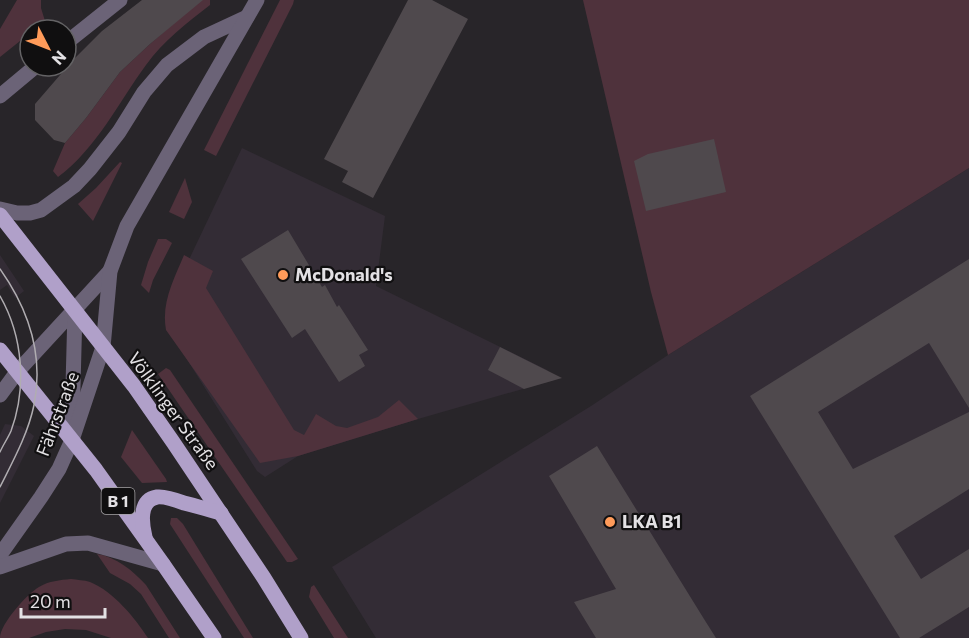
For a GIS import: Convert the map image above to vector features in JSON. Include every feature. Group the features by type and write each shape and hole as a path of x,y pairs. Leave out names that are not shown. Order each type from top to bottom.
{"main road":[{"name":"Völklinger Straße","path":"0,215 134,386 221,513 301,638"},
{"name":"B 1","path":"0,350 96,470 214,638"},
{"path":"146,539 142,513 146,504 158,496 221,513"}],"street":[{"path":"78,33 120,0"},
{"name":"Fährstraße","path":"0,555 59,469 72,440 103,347 110,271 127,226 257,0"},
{"path":"0,209 17,213 41,210 74,186 119,132 144,92 167,65 204,37 247,17"},
{"path":"0,96 22,78"},
{"name":"Fährstraße","path":"0,395 17,372 110,271"},
{"path":"72,440 75,310"},
{"path":"0,567 66,544 88,543 163,564"}],"shaded area":[{"path":"17,0 41,0 44,18 18,18 18,43 0,57 0,29"},
{"path":"201,0 210,0 210,5 160,48 96,139 58,177 53,171 65,143 120,72"},
{"path":"280,0 294,0 216,156 204,150"},
{"path":"583,0 969,0 969,168 668,355 651,292"},
{"path":"242,148 385,216 376,286 547,370 554,380 298,456 265,477 257,471 168,329 166,308"},
{"path":"120,162 122,163 93,221 78,204"},
{"path":"969,168 969,638 376,638 332,567"},
{"path":"185,178 192,202 184,219 169,212"},
{"path":"158,239 166,239 172,243 149,293 141,285"},
{"path":"0,255 24,291 15,298 7,285 0,290"},
{"path":"184,255 213,271 206,288 294,430 304,435 316,414 336,426 347,428 378,417 399,400 418,419 298,456 260,463 166,330 167,301"},
{"path":"166,368 170,370 298,559 287,562 158,374"},
{"path":"5,424 21,426 34,436 0,503 0,435"},
{"path":"132,430 167,482 142,483 121,457"},
{"path":"171,518 177,518 183,524 253,638 244,638 170,524"},
{"path":"97,554 118,561 146,585 180,638 169,638 141,594 130,584 110,573"},
{"path":"71,579 90,582 115,598 148,638 111,638 86,630 65,629 29,638 0,638 9,618 34,591 51,582"},
{"path":"314,585 348,638 334,638 309,597 311,587"}],"building":[{"path":"142,0 203,0 120,72 65,143 54,140 35,120 35,104 57,78 78,78 78,55 102,31"},
{"path":"408,0 432,0 468,19 373,198 342,182 348,171 324,159"},
{"path":"714,139 726,192 646,211 634,161 648,154"},
{"path":"288,230 322,287 325,285 337,307 339,305 368,350 359,355 365,366 339,382 305,329 292,338 241,259"},
{"path":"969,259 969,408 929,343 818,412 853,469 969,412 969,489 894,536 921,579 969,549 969,607 919,638 900,638 750,396"},
{"path":"500,347 562,378 524,389 488,370"},
{"name":"LKA B1","path":"597,446 716,638 596,638 574,602 616,589 549,476"}],"tram line":[{"path":"0,269 26,317 32,334 37,368 37,386 28,426 0,487"},
{"path":"0,296 14,328 21,380 16,414 11,431 0,452"}],"place":[{"name":"McDonald's","path":"283,275"},
{"name":"LKA B1","path":"610,522"}]}
